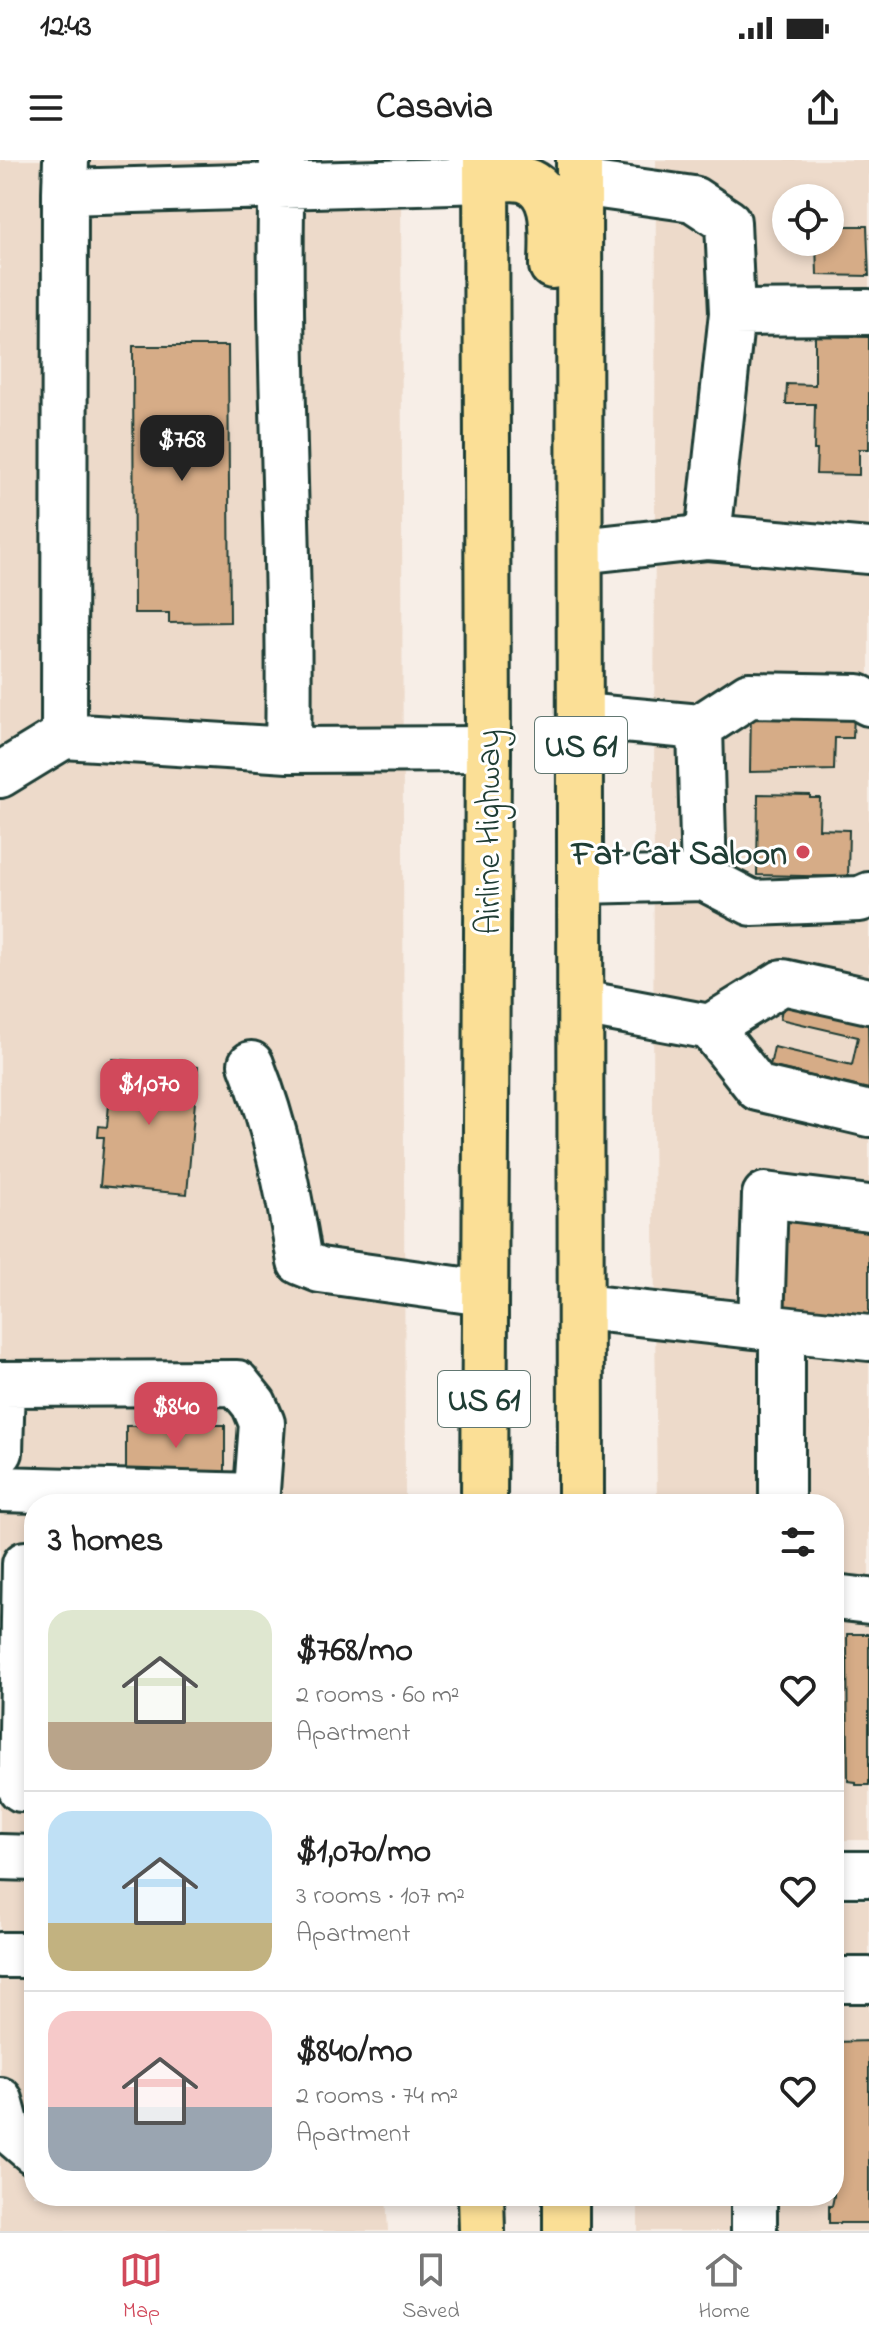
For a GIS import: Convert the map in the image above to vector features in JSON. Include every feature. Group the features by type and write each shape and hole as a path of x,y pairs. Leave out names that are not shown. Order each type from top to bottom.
{"highway":[{"path":"486,170 537,186 546,198 552,216 552,521 580,551"},
{"name":"Airline Highway","path":"484,1494 488,749 486,170"},
{"name":"US 61","path":"579,171 581,1494"},
{"path":"481,2206 482,2231"},
{"path":"566,2206 566,2231"}],"street":[{"path":"64,736 65,176 126,188 282,174 486,170"},
{"path":"579,171 693,199 728,222 732,313 708,537"},
{"path":"282,174 290,665 288,750"},
{"path":"732,313 869,312"},
{"path":"580,551 708,537 869,551"},
{"path":"581,716 700,727 749,695 858,697 869,703"},
{"path":"700,727 704,878"},
{"path":"0,775 64,736 288,750 488,749"},
{"path":"581,881 704,878 752,903 860,899 869,895"},
{"path":"710,1027 783,982 869,1001"},
{"path":"582,1003 710,1027 758,1088 869,1114"},
{"path":"251,1064 265,1100 288,1191 300,1262 320,1270 484,1293"},
{"path":"781,1494 765,1195 869,1208"},
{"path":"583,1307 869,1338"},
{"path":"0,1452 1,1384 237,1383 254,1404 262,1423 256,1494"},
{"path":"0,1489 116,1494"},
{"path":"19,1583 11,1736 21,1789 24,1789"},
{"path":"844,1598 869,1601"},
{"path":"0,1857 24,1858"},
{"path":"844,1874 869,1874"},
{"path":"0,1955 24,1955"},
{"path":"844,1980 869,1980"},
{"path":"0,2100 8,2130 24,2144"},
{"path":"754,2206 754,2231"}],"shaded area":[{"path":"0,160 401,160 405,1494 24,1494 24,1834 0,1833"},
{"path":"656,160 869,160 869,1840 844,1840 844,1494 657,1494 653,1124"},
{"path":"0,1874 24,1875 24,2206 387,2206 388,2231 0,2231"},
{"path":"844,1900 869,1900 869,2231 638,2231 638,2206 844,2206"}],"building":[{"path":"844,226 867,226 869,276 817,275 816,256 844,256"},
{"path":"815,336 869,337 869,449 859,449 859,475 816,474 815,404 786,404 787,384 815,385"},
{"path":"133,346 228,346 230,622 169,623 169,613 134,613"},
{"path":"751,709 854,713 853,738 835,738 834,770 750,772"},
{"name":"Fat Cat Saloon","path":"758,794 820,798 819,829 849,830 848,877 757,875"},
{"path":"783,1004 868,1023 869,1089 770,1066 774,1047 852,1065 858,1037 780,1019"},
{"path":"113,1059 198,1067 187,1194 100,1186 104,1137 98,1137 99,1126 107,1127"},
{"path":"786,1215 869,1225 869,1323 774,1312"},
{"path":"194,1418 194,1425 225,1425 225,1477 126,1477 126,1426 172,1425 172,1419"},
{"path":"847,1634 869,1634 869,1785 856,1785 856,1782 848,1781"},
{"path":"869,2041 869,2223 829,2223 829,2206 844,2206 844,2042"}],"place":[{"name":"Fat Cat Saloon","path":"803,852"}]}
